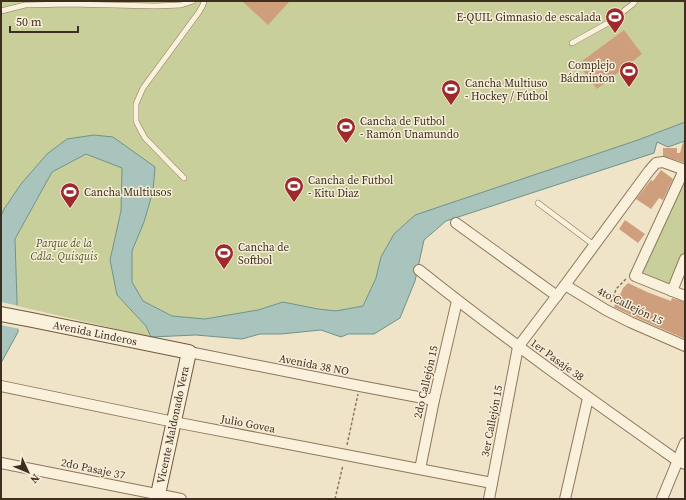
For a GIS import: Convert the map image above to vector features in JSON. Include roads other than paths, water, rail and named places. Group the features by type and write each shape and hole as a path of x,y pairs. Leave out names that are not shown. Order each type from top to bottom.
{"street":[{"path":"518,347 649,170 656,164 663,162 685,170 635,276 685,296"},
{"path":"456,222 557,296"},
{"path":"672,291 685,260"},
{"name":"1er Pasaje 38","path":"419,270 518,347 681,463"},
{"name":"4to Callejón 15","path":"565,285 606,310 685,346"},
{"name":"2do Callejón 15","path":"420,469 457,300"},
{"name":"Avenida Linderos","path":"1,314 189,352"},
{"name":"3er Callejón 15","path":"489,499 518,347"},
{"name":"Avenida 38 NO","path":"189,352 434,400"},
{"name":"Vicente Maldonado Vera","path":"158,497 189,352"},
{"name":"Julio Govea","path":"1,386 174,422 492,483"},
{"path":"565,499 588,398"},
{"path":"662,499 681,463 685,443"},
{"name":"2do Pasaje 37","path":"1,463 158,497 181,499"}],"lane":[{"path":"70,4 75,1"},
{"path":"1,11 25,5 70,4 155,6 181,5 192,1"},
{"path":"184,178 145,138 136,121 136,104 143,88 199,12 204,1"},
{"path":"572,43 608,23 635,1"},
{"path":"538,203 594,245"}],"water":[{"path":"685,122 685,141 668,147 657,142 654,153 446,221 424,240 415,281 400,318 374,334 348,334 341,337 321,330 281,334 260,334 242,339 196,335 151,337 146,326 117,295 110,260 121,211 122,168 86,154 52,172 15,239 18,332 1,363 1,216 21,184 47,154 67,139 94,135 113,137 155,167 153,191 144,222 132,251 132,282 143,301 172,316 205,319 258,310 283,302 336,311 363,306 376,278 381,257 394,234 415,215 638,140"}],"place":[{"name":"E-QUIL Gimnasio de escalada","path":"615,34"},
{"name":"Complejo Bádminton","path":"629,88"},
{"name":"Cancha Multiuso - Hockey / Fútbol","path":"451,106"},
{"name":"Cancha de Futbol - Ramón Unamundo","path":"346,144"},
{"name":"Cancha de Futbol - Kitu Diaz","path":"294,203"},
{"name":"Cancha Multiusos","path":"70,209"},
{"name":"Cancha de Softbol","path":"224,270"}],"park label":[{"name":"Parque de la Cdla. Quisquis","path":"64,249"}]}
